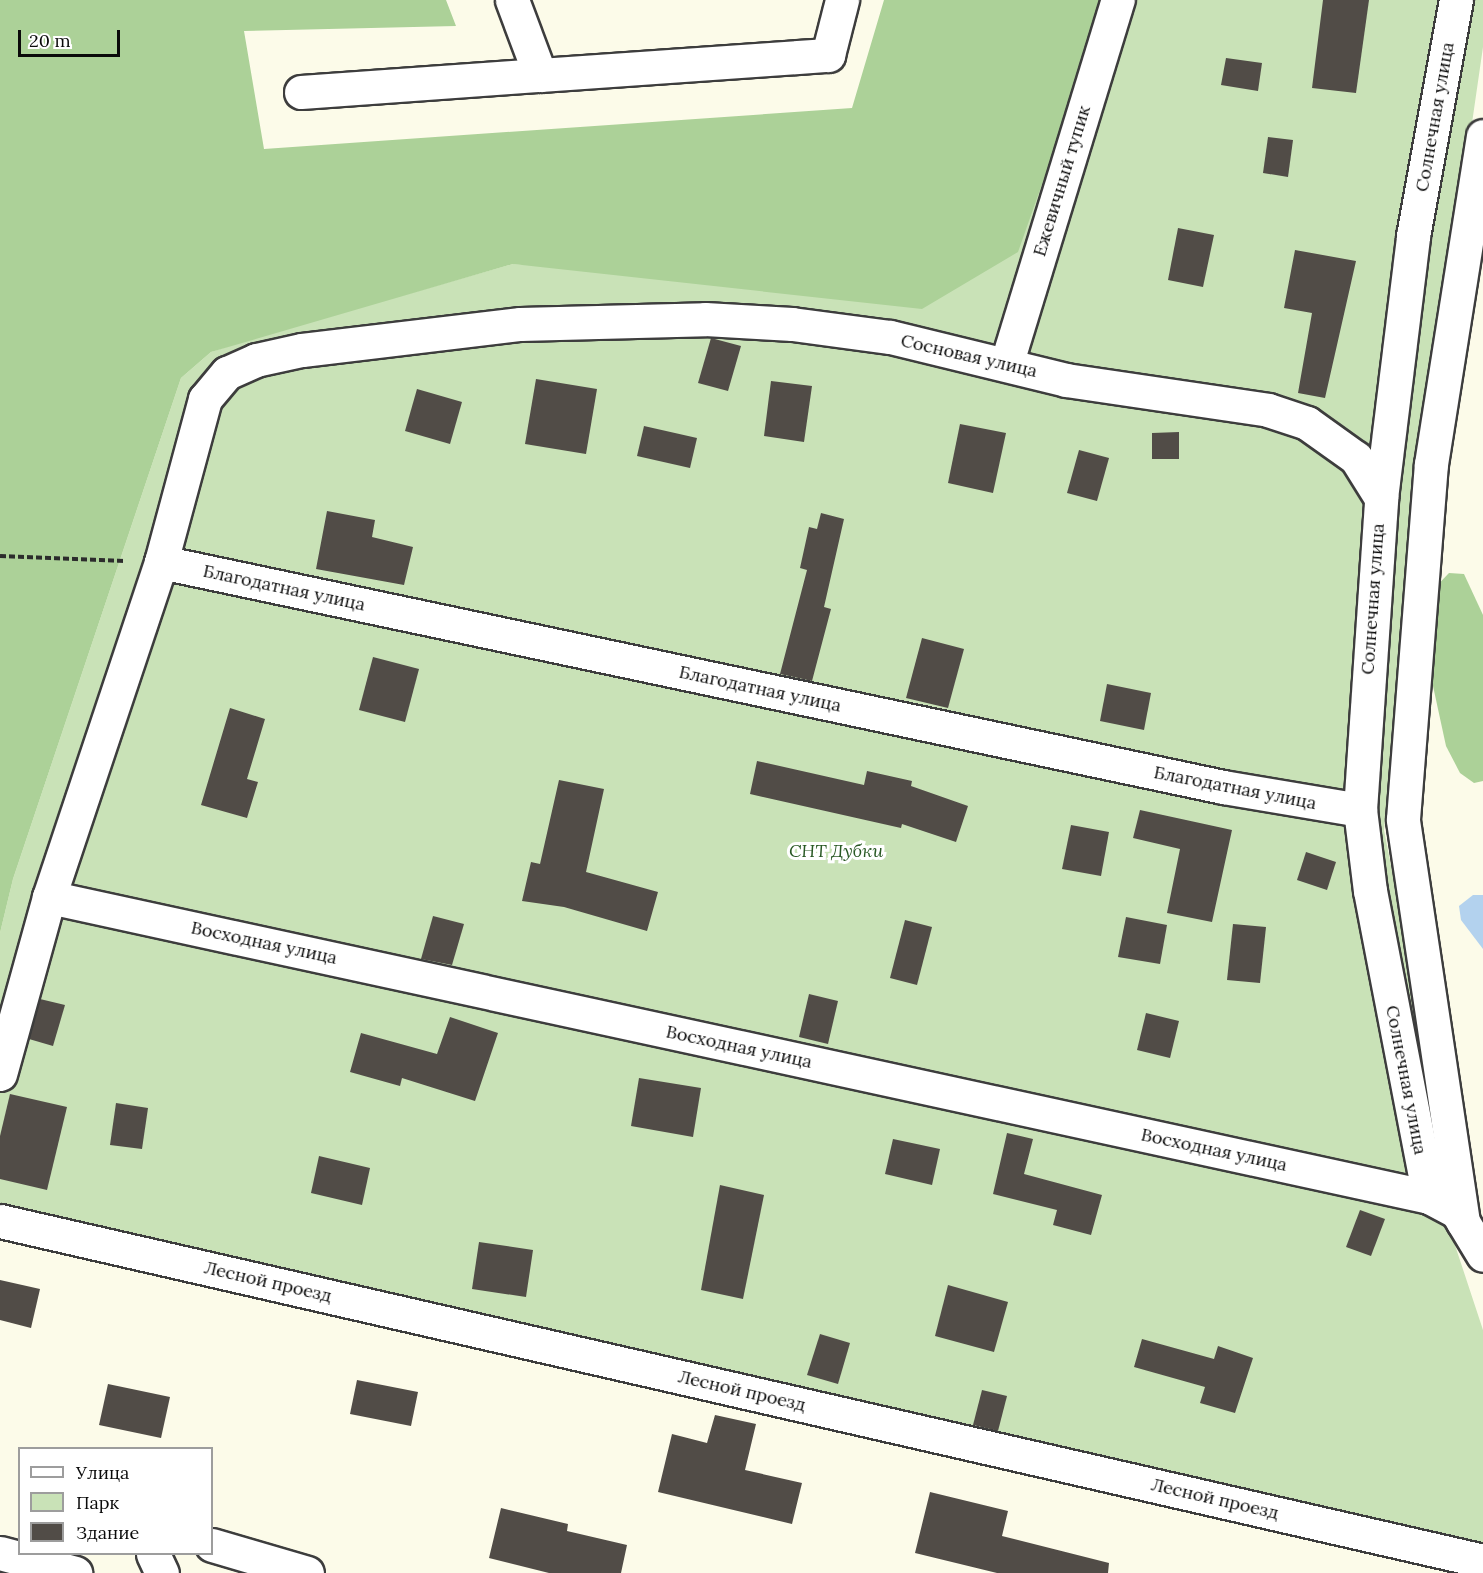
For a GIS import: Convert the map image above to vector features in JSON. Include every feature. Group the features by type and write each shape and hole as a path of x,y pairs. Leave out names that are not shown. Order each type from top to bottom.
{"street":[{"path":"512,0 540,75"},
{"path":"301,92 828,55 842,0"},
{"name":"Ежевичный тупик","path":"1007,362 1118,0"},
{"name":"Солнечная улица","path":"1429,1197 1370,891 1360,810 1381,498 1413,236 1456,0"},
{"path":"1483,136 1431,464 1403,819 1463,1222 1483,1255"},
{"name":"Сосновая улица","path":"0,1074 49,897 161,562 205,399 227,373 256,360 302,350 520,324 705,319 792,324 890,337 1007,362 1066,380 1268,410 1307,423 1356,458 1381,498"},
{"name":"Благодатная улица","path":"161,562 1223,788 1360,810"},
{"name":"Восходная улица","path":"49,897 1429,1197 1457,1212 1463,1222"},
{"name":"Лесной проезд","path":"0,1221 1483,1561"},
{"path":"213,1545 307,1573"},
{"path":"0,1553 75,1573"},
{"path":"153,1555 162,1573"}],"path":[{"path":"0,556 161,562"}],"green space":[{"path":"0,0 446,0 456,26 244,31 264,149 852,108 884,0 1107,0 1018,252 922,309 513,264 211,352 181,378 13,879 0,933"},
{"name":"СНТ Дубки","path":"1107,0 1483,0 1483,47 1413,531 1384,830 1450,1166 1470,1179 1480,1218 1451,1233 1483,1330 1483,1561 0,1221 0,933 13,879 181,378 211,352 250,339 513,264 563,267"},
{"path":"1449,573 1464,574 1483,615 1483,781 1474,783 1460,773 1446,746 1425,649 1428,595"}],"water":[{"path":"1473,895 1483,895 1483,949 1461,920 1459,906"}],"building":[{"path":"1323,0 1369,0 1356,93 1312,88"},
{"path":"1226,58 1262,63 1258,91 1221,85"},
{"path":"1268,137 1293,140 1288,177 1263,173"},
{"path":"1178,228 1214,235 1203,287 1168,280"},
{"path":"1295,250 1356,261 1325,398 1298,393 1312,313 1284,308"},
{"path":"711,338 741,346 728,391 698,383"},
{"path":"536,379 597,389 586,454 525,444"},
{"path":"771,381 812,386 804,442 764,436"},
{"path":"417,389 462,402 450,444 405,431"},
{"path":"960,424 1006,433 993,493 948,483"},
{"path":"644,426 697,438 690,468 637,456"},
{"path":"1179,432 1179,459 1152,459 1152,433"},
{"path":"1079,450 1109,458 1097,501 1067,493"},
{"path":"327,511 375,520 372,537 413,547 404,585 316,569"},
{"path":"821,513 844,519 824,607 831,609 812,681 780,674 807,570 800,568 809,527 817,529"},
{"path":"922,638 964,649 948,708 906,698"},
{"path":"373,657 419,669 405,722 359,710"},
{"path":"1107,684 1151,693 1144,730 1100,721"},
{"path":"230,708 265,719 247,779 258,782 247,818 201,805"},
{"path":"757,761 864,785 867,771 912,781 911,786 968,806 956,842 902,824 901,828 750,794"},
{"path":"559,780 604,789 586,872 658,892 647,931 564,907 522,901 531,862 540,864"},
{"path":"1140,810 1232,830 1212,922 1167,913 1180,849 1133,838"},
{"path":"1071,825 1109,832 1101,876 1062,869"},
{"path":"1306,852 1336,862 1327,890 1297,880"},
{"path":"433,916 464,924 452,965 421,959"},
{"path":"1126,917 1167,925 1160,964 1118,957"},
{"path":"905,920 932,927 917,985 890,978"},
{"path":"1233,924 1266,927 1260,983 1227,980"},
{"path":"809,994 838,1001 828,1044 799,1037"},
{"path":"40,999 65,1005 53,1046 29,1039"},
{"path":"1146,1013 1179,1021 1170,1058 1137,1050"},
{"path":"450,1017 498,1033 475,1101 402,1078 400,1086 350,1072 361,1033 437,1054"},
{"path":"639,1078 701,1088 693,1137 631,1126"},
{"path":"10,1094 67,1107 47,1190 0,1179 0,1136"},
{"path":"116,1103 148,1108 142,1149 110,1145"},
{"path":"1007,1133 1033,1139 1024,1174 1102,1195 1091,1235 1053,1225 1057,1210 993,1194"},
{"path":"893,1139 940,1149 932,1185 885,1174"},
{"path":"319,1156 370,1168 362,1205 311,1193"},
{"path":"720,1185 764,1195 743,1299 701,1290"},
{"path":"1360,1210 1385,1219 1371,1256 1346,1247"},
{"path":"479,1242 533,1250 526,1297 472,1289"},
{"path":"0,1280 40,1289 31,1328 0,1320"},
{"path":"948,1285 1008,1302 994,1352 935,1336"},
{"path":"820,1334 850,1343 838,1384 807,1375"},
{"path":"1142,1339 1214,1359 1218,1346 1253,1358 1235,1413 1200,1403 1205,1387 1134,1367"},
{"path":"357,1380 418,1392 411,1426 350,1414"},
{"path":"108,1384 170,1397 161,1438 99,1425"},
{"path":"982,1390 1007,1396 998,1431 973,1425"},
{"path":"715,1415 756,1424 745,1470 802,1483 792,1524 658,1492 672,1434 707,1443"},
{"path":"930,1492 1008,1511 1002,1536 1109,1563 1108,1573 997,1573 915,1553"},
{"path":"501,1508 568,1524 567,1531 627,1545 621,1573 549,1573 489,1558"}]}
